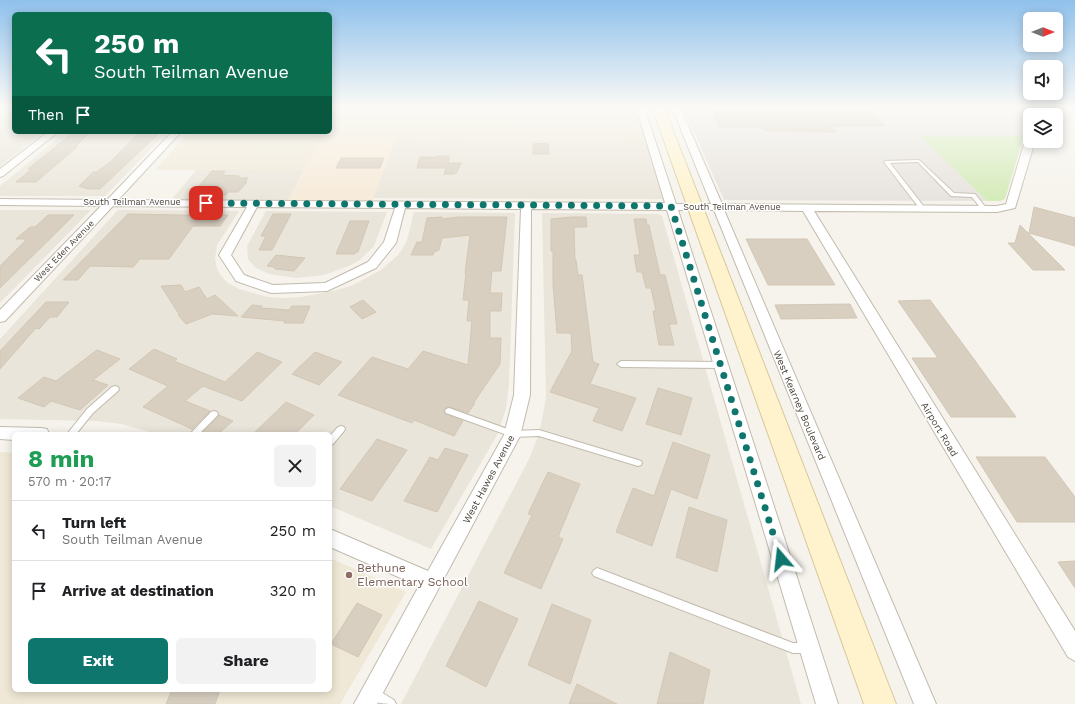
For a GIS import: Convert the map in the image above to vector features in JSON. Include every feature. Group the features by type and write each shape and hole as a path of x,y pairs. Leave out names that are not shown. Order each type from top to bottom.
{"main road":[{"path":"670,140 880,704"}],"street":[{"path":"0,174 44,140"},
{"name":"West Eden Avenue","path":"0,318 170,140"},
{"path":"650,140 827,704"},
{"name":"West Kearney Boulevard","path":"690,140 924,704"},
{"name":"South Teilman Avenue","path":"0,202 806,208 1008,208 1012,204 1028,148"},
{"path":"254,203 225,255 240,278 272,290 327,287 372,265 390,243 401,204"},
{"name":"West Hawes Avenue","path":"368,698 513,434 522,395 526,205"},
{"name":"Airport Road","path":"806,208 1075,650"},
{"path":"0,433 12,433"},
{"path":"332,539 431,582"}],"lane":[{"path":"922,208 886,162 919,161 953,195 973,195 984,209"},
{"path":"621,364 721,365"},
{"path":"73,432 90,411 115,389"},
{"path":"449,411 513,434 539,433 638,463"},
{"path":"196,432 214,414"},
{"path":"332,439 341,428"},
{"path":"597,573 793,648 809,648"},
{"path":"368,698 390,704"}],"shaded area":[{"path":"0,140 34,140 0,166"},
{"path":"56,140 159,140 105,196 0,196 0,186"},
{"path":"182,140 321,140 304,170 155,170"},
{"path":"321,140 395,140 371,205 286,204"},
{"path":"395,140 608,140 645,140 663,199 373,198"},
{"path":"697,140 924,140 987,201 724,200"},
{"path":"196,170 304,170 286,204 168,204"},
{"path":"0,210 91,210 0,303"},
{"path":"118,210 239,211 217,245 215,259 221,276 228,283 239,289 268,297 283,298 302,297 337,290 353,285 381,270 398,255 403,248 407,240 414,212 515,213 509,384 506,409 497,435 431,549 332,507 332,432 150,432 121,424 96,421 0,419 0,339"},
{"path":"266,211 387,212 374,246 360,260 349,266 324,275 296,278 269,274 256,268 248,259 247,246"},
{"path":"542,213 658,214 662,216 801,704 401,704 529,459 539,434 546,398"},
{"name":"Bethune Elementary School","path":"0,452 12,453 12,692 332,692 332,559 406,592 340,704 0,704"}],"green space":[{"path":"924,140 1023,140 1005,199 1000,201 987,201"}],"building":[{"path":"64,140 82,140 75,147 77,147 36,182 16,182 32,169 28,169"},
{"path":"132,140 152,140 100,189 88,189 79,186 93,172 97,172 110,162"},
{"path":"548,143 549,154 533,154 533,144"},
{"path":"449,156 448,163 461,163 457,172 454,174 444,174 446,168 417,168 420,157"},
{"path":"341,158 384,158 380,168 336,168"},
{"path":"212,171 225,171 222,175 248,178 245,182 247,182 238,192 228,192 226,195 192,194"},
{"path":"1034,207 1075,218 1075,246 1029,233"},
{"path":"128,214 228,215 220,226 193,226 169,259 140,259 133,267 90,266 78,280 63,280"},
{"path":"273,214 291,214 272,250 259,250 266,236 261,236"},
{"path":"48,215 74,215 0,288 0,266 27,239 16,239 30,227 35,227"},
{"path":"442,217 442,219 459,217 507,217 501,271 492,271 490,293 502,293 501,311 490,311 490,338 501,338 500,364 468,413 450,407 445,408 445,414 463,421 454,436 414,420 412,423 338,395 372,357 408,369 423,351 468,365 472,321 467,321 469,300 463,300 470,235 442,238 439,250 434,252 433,255 411,255 417,242 422,242 427,218"},
{"path":"586,217 587,227 574,227 575,260 578,275 582,275 593,362 599,364 590,384 636,398 622,431 593,421 599,408 550,392 572,351 571,333 557,333 553,284 553,251 551,251 551,219"},
{"path":"634,219 646,219 647,225 649,225 660,275 665,275 677,324 669,324 674,345 659,345 653,311 656,311 651,288 646,288 642,272 637,272 634,255 640,255"},
{"path":"350,221 369,221 358,252 355,252 355,254 336,254"},
{"path":"1020,225 1065,270 1033,270 1008,243 1015,243"},
{"path":"746,239 807,239 835,285 768,285"},
{"path":"276,255 305,258 294,271 275,269 274,267 267,266"},
{"path":"181,285 185,292 199,287 207,299 215,295 238,316 212,314 186,324 178,315 179,314 161,286"},
{"path":"363,300 376,312 362,319 350,307"},
{"path":"930,300 1016,417 951,417 912,358 938,358 898,301"},
{"path":"46,302 69,302 57,317 50,317 39,329 36,328 0,369 0,351"},
{"path":"850,304 857,318 781,319 775,305"},
{"path":"252,305 262,306 261,308 289,310 292,306 310,306 303,323 284,323 285,321 241,317"},
{"path":"154,349 177,359 174,361 225,382 257,352 282,362 242,401 203,386 185,401 210,411 192,429 143,407 168,386 129,369"},
{"path":"97,350 120,359 93,380 108,385 80,410 51,401 44,407 18,398 44,377 56,381"},
{"path":"315,352 342,362 319,385 292,374"},
{"path":"658,388 692,398 681,435 646,424"},
{"path":"286,402 314,415 297,432 255,432"},
{"path":"219,415 233,421 220,432 203,432"},
{"path":"377,439 407,450 372,501 340,489"},
{"path":"673,442 710,455 697,499 671,489 652,546 616,532 633,488 654,496"},
{"path":"445,448 468,455 437,512 404,501 430,457 438,460"},
{"path":"976,457 1045,457 1075,497 1075,522 1017,522"},
{"path":"548,472 580,484 558,537 563,539 541,589 504,573 532,515 528,514"},
{"path":"689,507 727,520 717,572 676,557"},
{"path":"1075,561 1075,588 1058,562"},
{"path":"479,601 518,619 486,687 446,666"},
{"path":"357,603 382,615 358,657 332,644"},
{"path":"552,604 591,620 570,684 528,665"},
{"path":"670,652 710,670 703,704 657,704"},
{"path":"577,684 617,704 569,704"},
{"path":"171,692 219,692 215,704 166,704"}],"place":[{"name":"Bethune Elementary School","path":"349,575"}],"route":[{"path":"206,203 671,206 781,559"}]}
